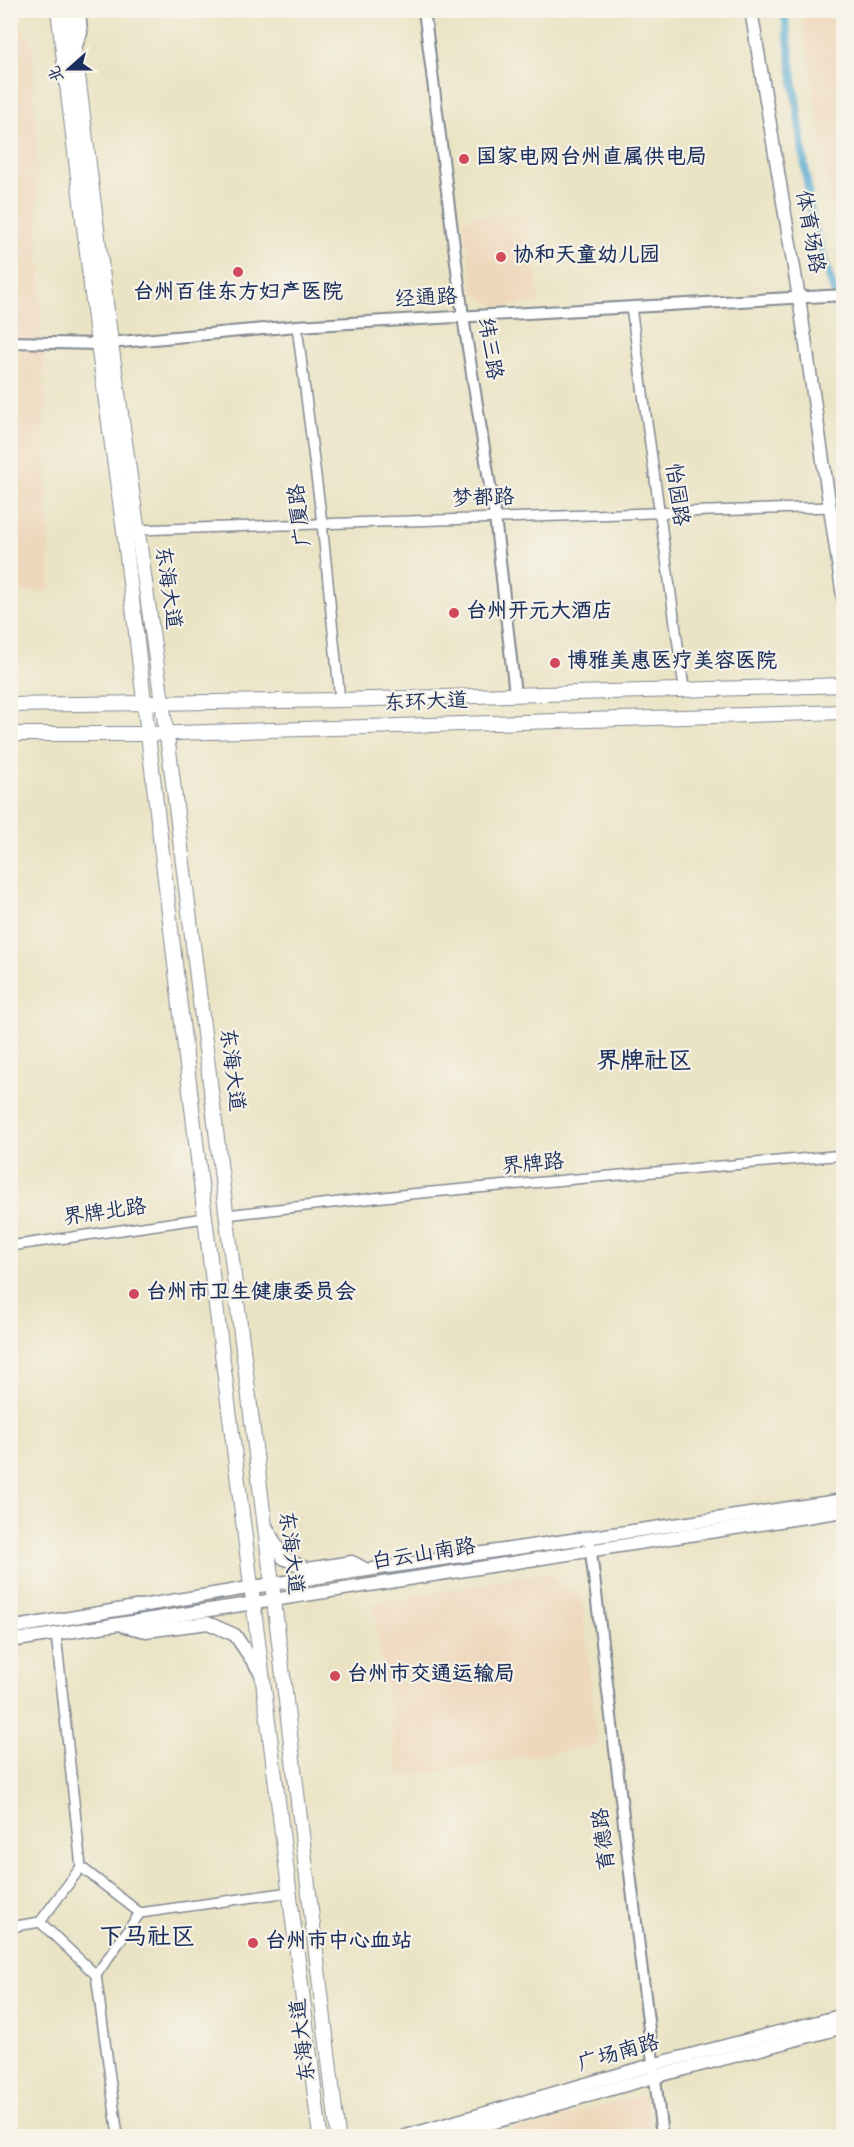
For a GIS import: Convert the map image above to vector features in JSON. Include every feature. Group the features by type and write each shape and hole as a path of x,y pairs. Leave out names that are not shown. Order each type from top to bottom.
{"main road":[{"name":"东海大道","path":"57,10 105,344 137,530 166,733 274,1599 338,2136"},
{"name":"东海大道","path":"70,10 124,531 205,1218 320,2136"},
{"path":"75,47 81,33 79,10"},
{"name":"体育场路","path":"751,10 799,298 843,603"},
{"name":"东环大道","path":"10,705 340,700 843,685"},
{"name":"东环大道","path":"10,734 148,734 843,711"},
{"name":"白云山南路","path":"10,1641 253,1603 843,1500"},
{"name":"白云山南路","path":"10,1628 367,1570 843,1511"},
{"path":"264,1522 283,1558 308,1569 352,1562 367,1570"},
{"path":"117,1624 146,1631 208,1623 235,1635 263,1675"},
{"name":"广场南路","path":"445,2136 843,2015"},
{"name":"广场南路","path":"406,2136 653,2071 843,2027"}],"street":[{"name":"纬三路","path":"424,10 463,317 495,518 515,694"},
{"name":"经通路","path":"10,342 105,344 297,326 843,295"},
{"name":"怡园路","path":"631,308 684,688"},
{"name":"广厦路","path":"297,326 322,523 340,700"},
{"name":"梦都路","path":"137,530 830,507"},
{"name":"界牌路","path":"226,1215 410,1194 843,1155"},
{"name":"界牌北路","path":"10,1246 205,1218"},
{"name":"育德路","path":"590,1544 662,2136"},
{"path":"10,1927 40,1922 81,1867 56,1634"},
{"path":"81,1867 140,1913 291,1892"},
{"path":"96,1975 140,1913"},
{"path":"40,1922 96,1975 117,2136"}],"shaded area":[{"path":"11,10 33,45 50,591 11,591"},
{"path":"801,11 843,11 843,262 837,240"},
{"name":"协和天童幼儿园","path":"471,217 528,217 540,303 495,307 475,292 463,222"},
{"path":"548,1572 582,1600 597,1745 399,1778 373,1603"},
{"path":"645,2095 650,2136 491,2136"}],"waterway":[{"path":"784,10 812,219 844,325"}],"place":[{"name":"国家电网台州直属供电局","path":"464,159"},
{"name":"协和天童幼儿园","path":"501,257"},
{"name":"台州百佳东方妇产医院","path":"238,272"},
{"name":"台州开元大酒店","path":"454,613"},
{"name":"博雅美惠医疗美容医院","path":"555,663"},
{"name":"台州市卫生健康委员会","path":"134,1294"},
{"name":"台州市交通运输局","path":"335,1676"},
{"name":"台州市中心血站","path":"253,1943"}],"district":[{"name":"界牌社区","path":"644,1063"},
{"name":"下马社区","path":"147,1939"}]}
